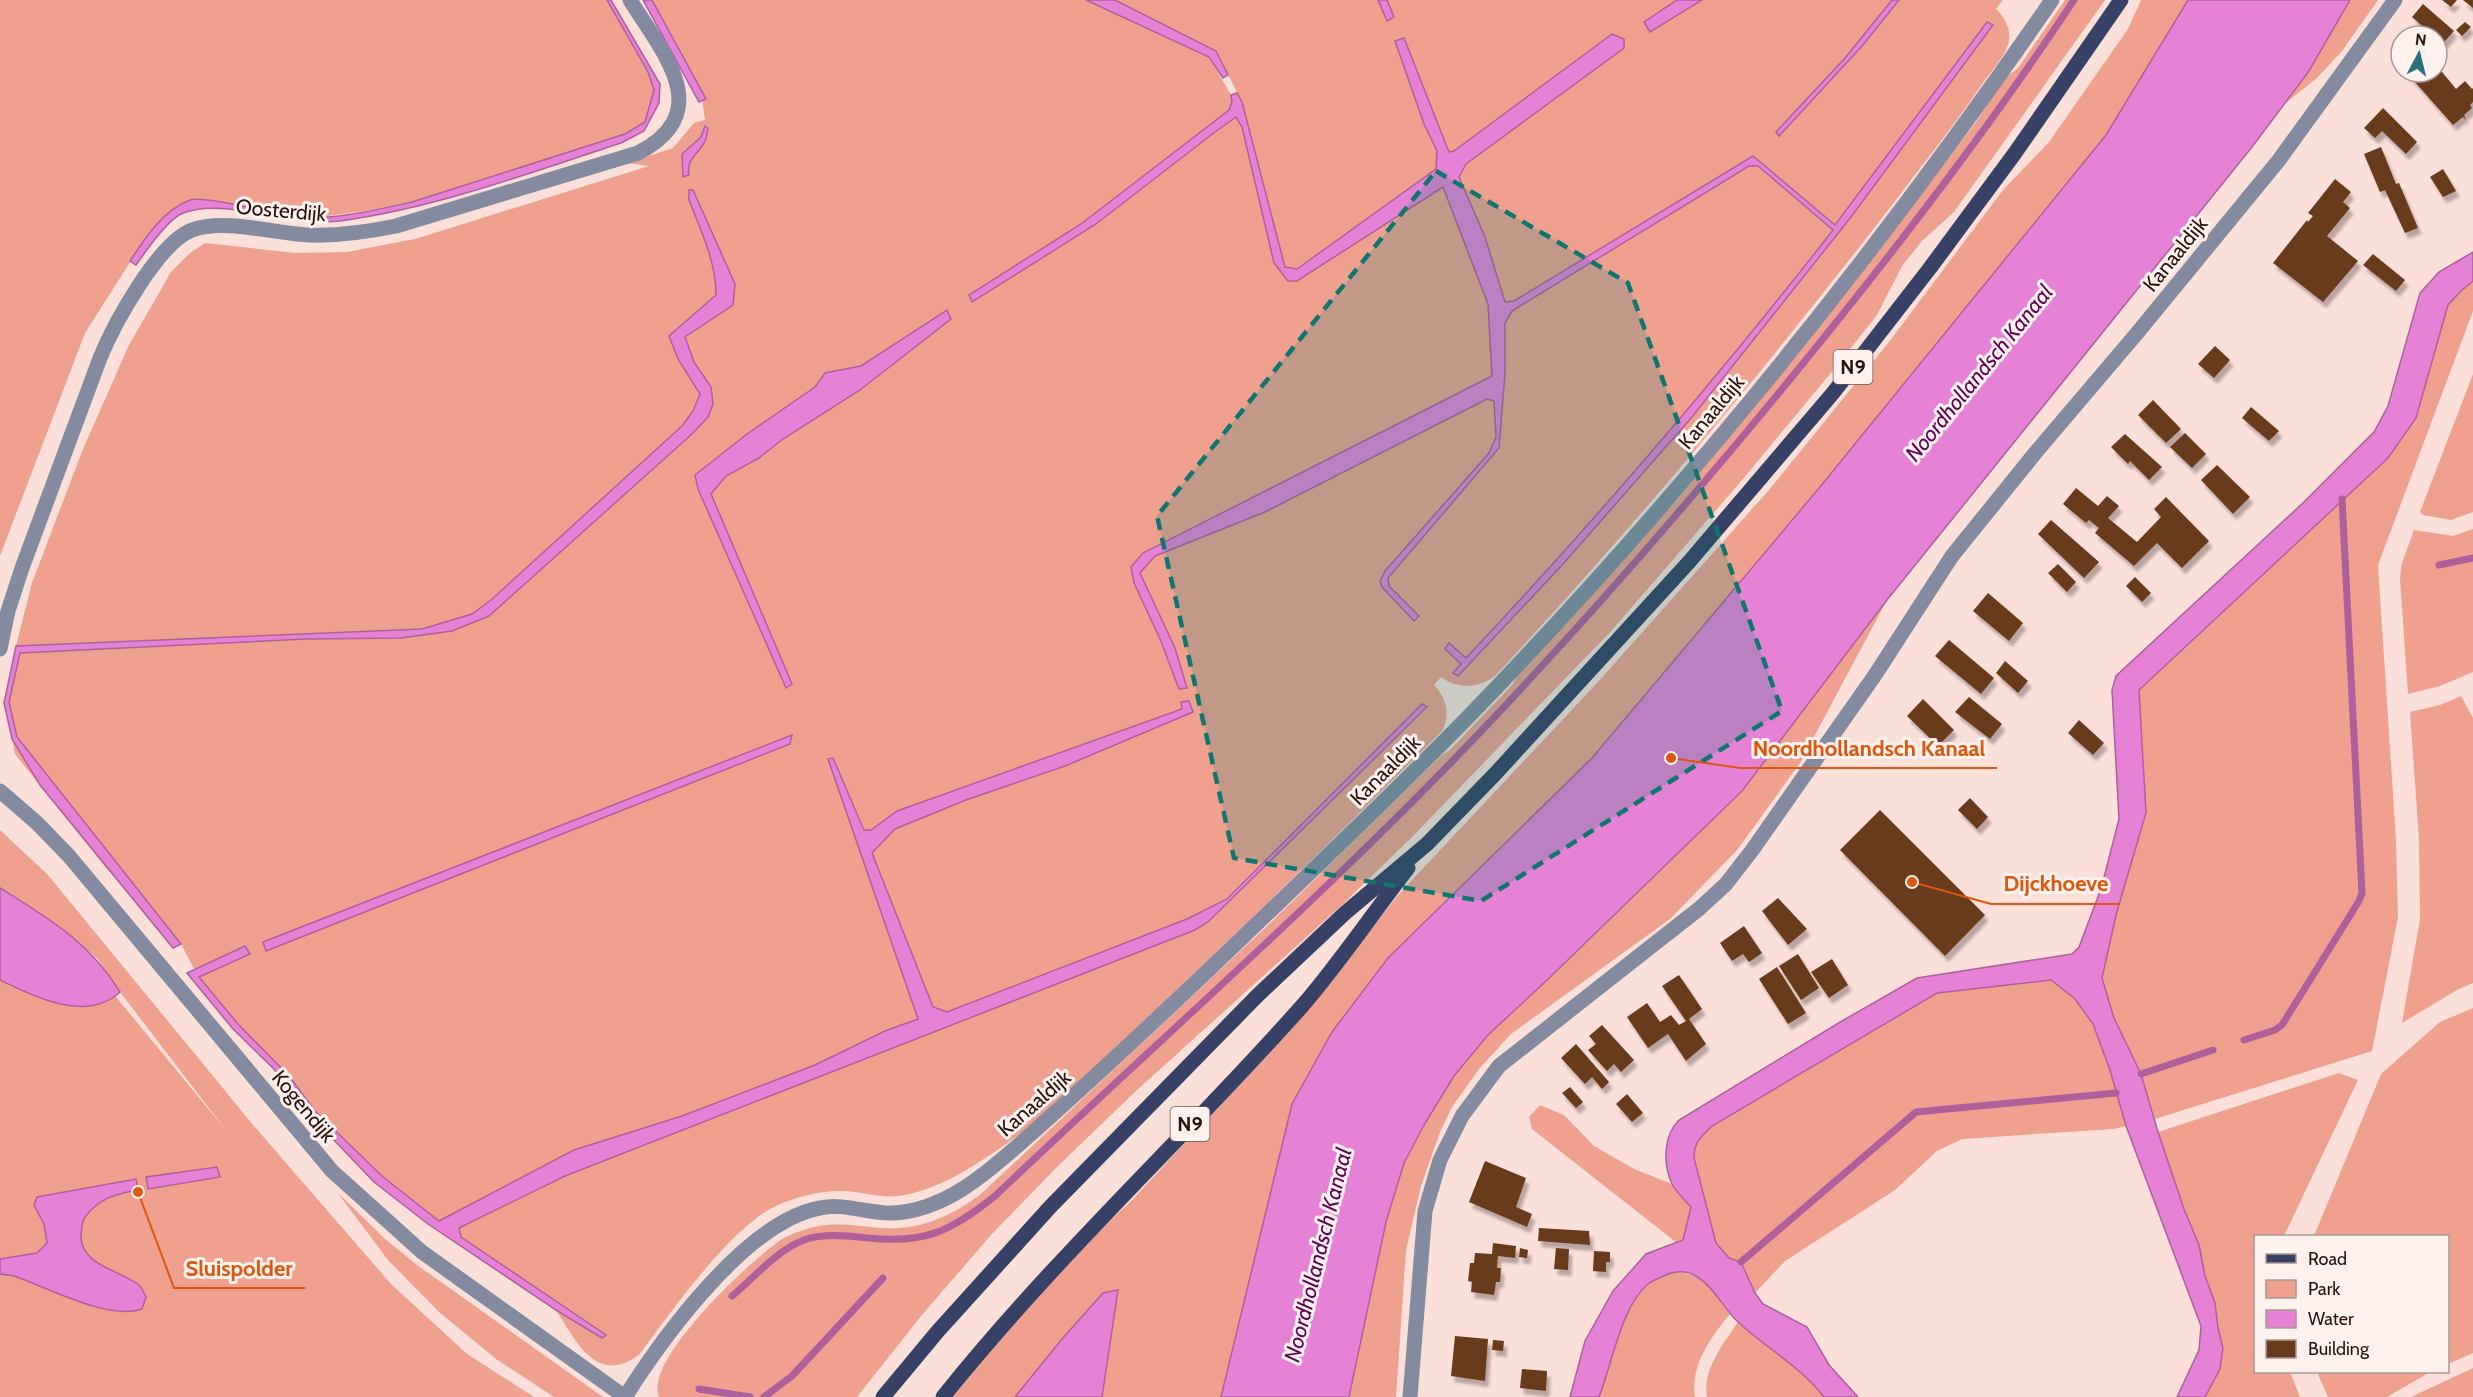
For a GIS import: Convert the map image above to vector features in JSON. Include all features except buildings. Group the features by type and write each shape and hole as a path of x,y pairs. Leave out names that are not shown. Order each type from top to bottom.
{"main road":[{"name":"N9","path":"883,1397 938,1331 1051,1206 1250,1004 1345,913 1426,844 1496,773 1689,562 1819,410 1930,268 2008,162 2121,0"},
{"name":"N9","path":"943,1397 981,1349 1072,1249 1304,1004 1426,844"}],"street":[{"name":"Oosterdijk","path":"0,649 19,579 100,357 108,339 147,274 165,250 192,230 223,226 308,235 336,235 385,228 638,153 653,146 666,135 672,126 678,114 680,99 677,83 669,63 630,0"},
{"name":"Kanaaldijk","path":"625,1397 691,1306 750,1244 771,1227 795,1215 821,1207 844,1206 892,1213 917,1209 941,1201 999,1162 1096,1077 1392,793 1472,713 1689,472 1786,355 1963,125 2052,0"},
{"name":"Kanaaldijk","path":"1410,1397 1425,1211 1440,1160 1462,1116 1500,1066 1700,908 1726,884 1875,675 1952,556 2279,160 2394,0"},
{"name":"Kogendijk","path":"0,791 37,823 69,856 332,1171 422,1252 625,1397"}],"highlighted area":[{"path":"1436,171 1628,283 1782,711 1481,901 1234,858 1157,516"}],"green space":[{"path":"0,0 607,0 648,72 654,90 645,122 625,134 412,202 387,208 319,217 294,217 192,199 174,209 148,234 85,333 0,556"},
{"path":"643,0 1086,0 1209,57 1231,95 1233,102 1229,110 1081,224 969,295 972,302 1096,224 1236,117 1242,127 1274,263 1297,281 1443,186 1488,304 1492,377 1143,553 1131,567 1179,689 1175,648 1139,573 1155,556 1265,512 1487,399 1494,401 1496,437 1489,453 1385,571 1380,581 1382,587 1414,620 1418,616 1389,586 1388,578 1499,448 1505,373 1505,322 1512,311 1749,166 1757,166 1834,230 1654,448 1466,659 1449,644 1445,649 1461,664 1453,673 1692,417 1851,217 1992,25 1986,23 1835,226 1753,156 1513,301 1505,302 1485,237 1459,177 1466,164 1454,151 1448,153 1404,38 1395,41 1424,124 1437,151 1436,169 1297,269 1285,267 1242,102 1216,51 1115,0 1892,0 1845,58 1776,132 1779,136 1863,45 1899,0 2003,0 1996,9 2007,24 2009,32 2009,41 1999,61 1946,135 1819,298 1715,426 1607,552 1496,675 1483,683 1469,686 1455,684 1441,677 1434,685 1442,695 1447,712 1442,731 1085,1079 1006,1144 940,1184 912,1194 897,1196 845,1191 819,1193 802,1196 778,1205 741,1231 722,1250 639,1355 624,1363 611,1365 599,1363 589,1356 571,1334 556,1310 602,1338 461,1237 459,1228 565,1176 1195,930 1208,922 1427,708 1422,705 1227,899 1187,919 947,1012 932,1007 872,853 895,829 966,800 1065,766 1193,712 1189,701 1182,709 897,811 871,830 865,830 833,758 829,759 918,1019 885,1031 815,1065 682,1116 574,1150 439,1221 382,1176 315,1111 289,1076 238,1024 198,976 250,954 194,969 181,944 107,869 15,754 6,701 16,646 32,583 83,449 129,345 171,272 190,253 205,243 296,253 347,252 415,239 649,166 627,163 673,148 694,123 705,120 702,99","holes":["705,126 705,142 692,157 687,167 682,154 701,137"]},
{"path":"2065,0 2105,0 1954,212 1922,241 1902,266 1877,315 1737,486 1612,630 1414,835 1344,903 1136,1091 991,1235 922,1315 857,1397 659,1397 659,1381 667,1360 682,1337 723,1291 781,1240 803,1230 825,1225 894,1228 921,1225 946,1216 981,1194 1264,929 1442,755 1450,750 1512,685 1518,675 1676,501 1752,410 1873,258 1976,122 2006,77 2018,68"},
{"path":"2141,0 2188,0 2106,135 1820,487 1592,758 1388,958 1332,1032 1292,1104 1221,1397 1102,1397 1118,1290 1103,1293 1015,1397 953,1397 1048,1279 1132,1200 1247,1076 1316,999 1399,894 1598,682 1769,490 1889,342 2003,190 2049,142 2128,29"},
{"path":"2350,0 2378,0 2342,51 2317,78 2284,104 2309,71"},
{"path":"2473,281 2473,311 2378,565 2396,840 2398,917 2372,1051 2155,1119 2141,1074 2114,1018 2102,978 2116,915 2139,690 2388,458 2439,335 2448,305"},
{"path":"2473,374 2473,512 2451,520 2423,515 2420,512"},
{"path":"2473,529 2473,672 2440,686 2408,694 2400,578 2402,563 2414,530 2453,536"},
{"path":"1887,600 1800,763 1738,849 1670,919 1511,1034 1479,1069 1452,1107 1440,1132 1421,1186 1406,1250 1396,1397 1349,1397 1386,1222 1404,1163 1454,1076 1488,1035 1742,791"},
{"path":"2461,696 2473,718 2473,983 2402,1023 2420,919 2419,839 2410,712 2440,705"},
{"path":"0,830 48,875 254,1126 391,1284 467,1354 534,1397 0,1397 0,913 107,986 225,1129 120,992 98,959 62,928 0,888"},
{"path":"2051,980 2074,998 2094,1029 2113,1077 2126,1126 2113,1129 1962,1139 1937,1151 1895,1190 1785,1261 1755,1293 1741,1262 1729,1258 1716,1243 1694,1158 1697,1144 1705,1133 1712,1126 1937,993"},
{"path":"2473,1008 2473,1353 2449,1364 2449,1235 2314,1235 2381,1074 2440,1022"},
{"path":"2339,1073 2358,1080 2284,1235 2254,1235 2254,1373 2290,1373 2300,1397 2205,1397 2220,1369 2223,1348 2215,1303 2205,1276 2199,1245 2184,1209 2158,1132"},
{"path":"1540,1105 1564,1115 1594,1146 1634,1169 1672,1184 1691,1207 1683,1240 1677,1243 1532,1129 1529,1117"},
{"path":"337,1192 385,1239 417,1265 603,1397 554,1397 496,1359 439,1312 388,1260"},
{"path":"1673,1271 1702,1280 1730,1314 1703,1352 1694,1385 1695,1397 1599,1397 1624,1321 1631,1307 1650,1283"},
{"path":"1738,1322 1812,1381 1824,1397 1707,1397 1708,1377 1715,1357"},
{"path":"2473,1368 2473,1397 2411,1397"},
{"path":"2317,1373 2428,1373 2387,1397 2328,1397"}],"water":[{"path":"607,0 611,0 660,84 659,103 644,131 621,143 447,199 376,215 321,222 236,210 197,209 176,217 136,265 130,261 148,234 163,218 190,200 224,202 294,217 353,214 412,202 625,134 645,122 654,90 648,72"},
{"path":"643,0 652,0 706,99 699,102"},
{"path":"1086,0 1115,0 1216,51 1228,75 1223,78 1209,57"},
{"path":"1378,0 1387,0 1394,17 1387,21"},
{"path":"1677,0 1702,0 1650,32 1644,22"},
{"path":"1892,0 1899,0 1863,45 1779,136 1776,132 1845,58"},
{"path":"2188,0 2350,0 2309,71 2252,147 1887,600 1742,791 1488,1035 1454,1076 1404,1163 1386,1222 1349,1397 1221,1397 1292,1104 1332,1032 1388,958 1592,758 1820,487 2106,135"},
{"path":"1987,22 1993,25 1851,217 1692,417 1564,563 1458,676 1453,673 1461,664 1445,649 1449,643 1466,658 1608,502 1700,395 1833,230 1758,166 1749,166 1512,311 1505,323 1505,373 1499,448 1388,578 1389,586 1419,616 1414,621 1382,587 1380,581 1385,571 1489,453 1496,437 1494,401 1487,399 1265,512 1155,556 1140,573 1175,648 1187,688 1179,689 1160,639 1134,583 1131,567 1143,553 1492,376 1488,304 1443,187 1297,281 1288,281 1274,263 1242,127 1236,117 1096,224 972,302 969,295 1081,224 1229,110 1232,102 1231,95 1237,93 1242,102 1285,267 1297,269 1436,169 1437,151 1424,124 1395,41 1404,38 1449,152 1454,151 1612,34 1624,39 1624,48 1466,164 1459,177 1485,237 1505,302 1514,301 1753,156 1835,225"},
{"path":"705,126 708,128 706,140 689,165 689,175 683,177 682,154 701,137"},
{"path":"689,190 693,190 735,284 733,305 685,337 694,362 711,387 713,404 708,417 692,434 489,616 452,631 401,638 305,639 20,653 9,702 17,737 181,944 173,948 40,785 12,739 4,703 16,646 422,629 472,614 491,600 682,426 693,411 700,394 678,359 669,336 716,295 711,258 689,200"},
{"path":"2473,252 2473,281 2448,305 2416,418 2388,458 2139,690 2146,813 2116,915 2102,978 2114,1018 2141,1074 2184,1209 2199,1245 2205,1276 2215,1303 2223,1348 2220,1369 2205,1397 2177,1397 2199,1350 2201,1326 2126,1126 2110,1070 2093,1024 2075,999 2051,980 1937,993 1712,1126 1697,1144 1694,1158 1716,1243 1729,1258 1741,1262 1755,1293 1763,1304 1807,1327 1829,1365 1858,1397 1824,1397 1794,1367 1738,1322 1701,1280 1690,1273 1679,1272 1668,1274 1651,1282 1639,1294 1624,1321 1599,1397 1570,1397 1585,1341 1613,1291 1646,1254 1683,1240 1691,1207 1672,1184 1666,1159 1667,1142 1679,1120 1917,978 2072,954 2079,947 2101,889 2119,819 2112,690 2116,676 2304,502 2374,432 2388,406 2420,293 2439,272"},
{"path":"947,310 951,319 860,390 783,439 759,458 726,476 711,494 792,684 786,688 698,489 695,475 747,434 815,387 825,373 861,366"},
{"path":"1189,701 1193,712 1065,766 966,800 895,829 872,853 933,1007 947,1012 1187,919 1227,899 1422,704 1427,707 1208,922 1195,930 565,1176 459,1228 461,1237 606,1335 602,1338 428,1224 374,1182 310,1115 273,1068 233,1029 187,973 245,946 250,954 199,977 238,1024 289,1076 315,1111 382,1176 439,1221 574,1150 682,1116 815,1065 885,1031 918,1019 828,759 833,758 864,830 871,830 897,811 1182,709 1181,702"},
{"path":"792,735 790,744 266,951 263,942"},
{"path":"0,888 67,932 82,945 108,974 120,992 107,1001 92,1006 76,1006 44,999 0,980"},
{"path":"217,1167 220,1177 148,1189 146,1177"},
{"path":"136,1179 138,1190 108,1198 90,1211 83,1222 81,1235 82,1245 87,1254 103,1266 140,1286 146,1297 142,1309 128,1311 95,1307 14,1276 0,1274 0,1259 37,1253 47,1243 44,1224 34,1205 37,1197"},
{"path":"1118,1290 1102,1397 1015,1397 1103,1293"}],"waterway":[{"path":"732,1296 775,1257 804,1240 828,1236 888,1239 922,1237 965,1218 995,1196 1306,905 1487,725 1640,557 1751,427 1825,337 1935,195 2041,50 2074,0"},
{"path":"2244,1040 2275,1030 2282,1025 2362,893 2342,499"},
{"path":"2439,565 2473,558"},
{"path":"2141,1074 2213,1050"},
{"path":"1741,1262 1916,1112 2116,1093"},
{"path":"764,1397 792,1376 883,1278"},
{"path":"699,1389 750,1397"}],"place":[{"name":"Noordhollandsch Kanaal","path":"1671,758"},
{"name":"Dijckhoeve","path":"1912,882"},
{"name":"Sluispolder","path":"138,1192"}]}
